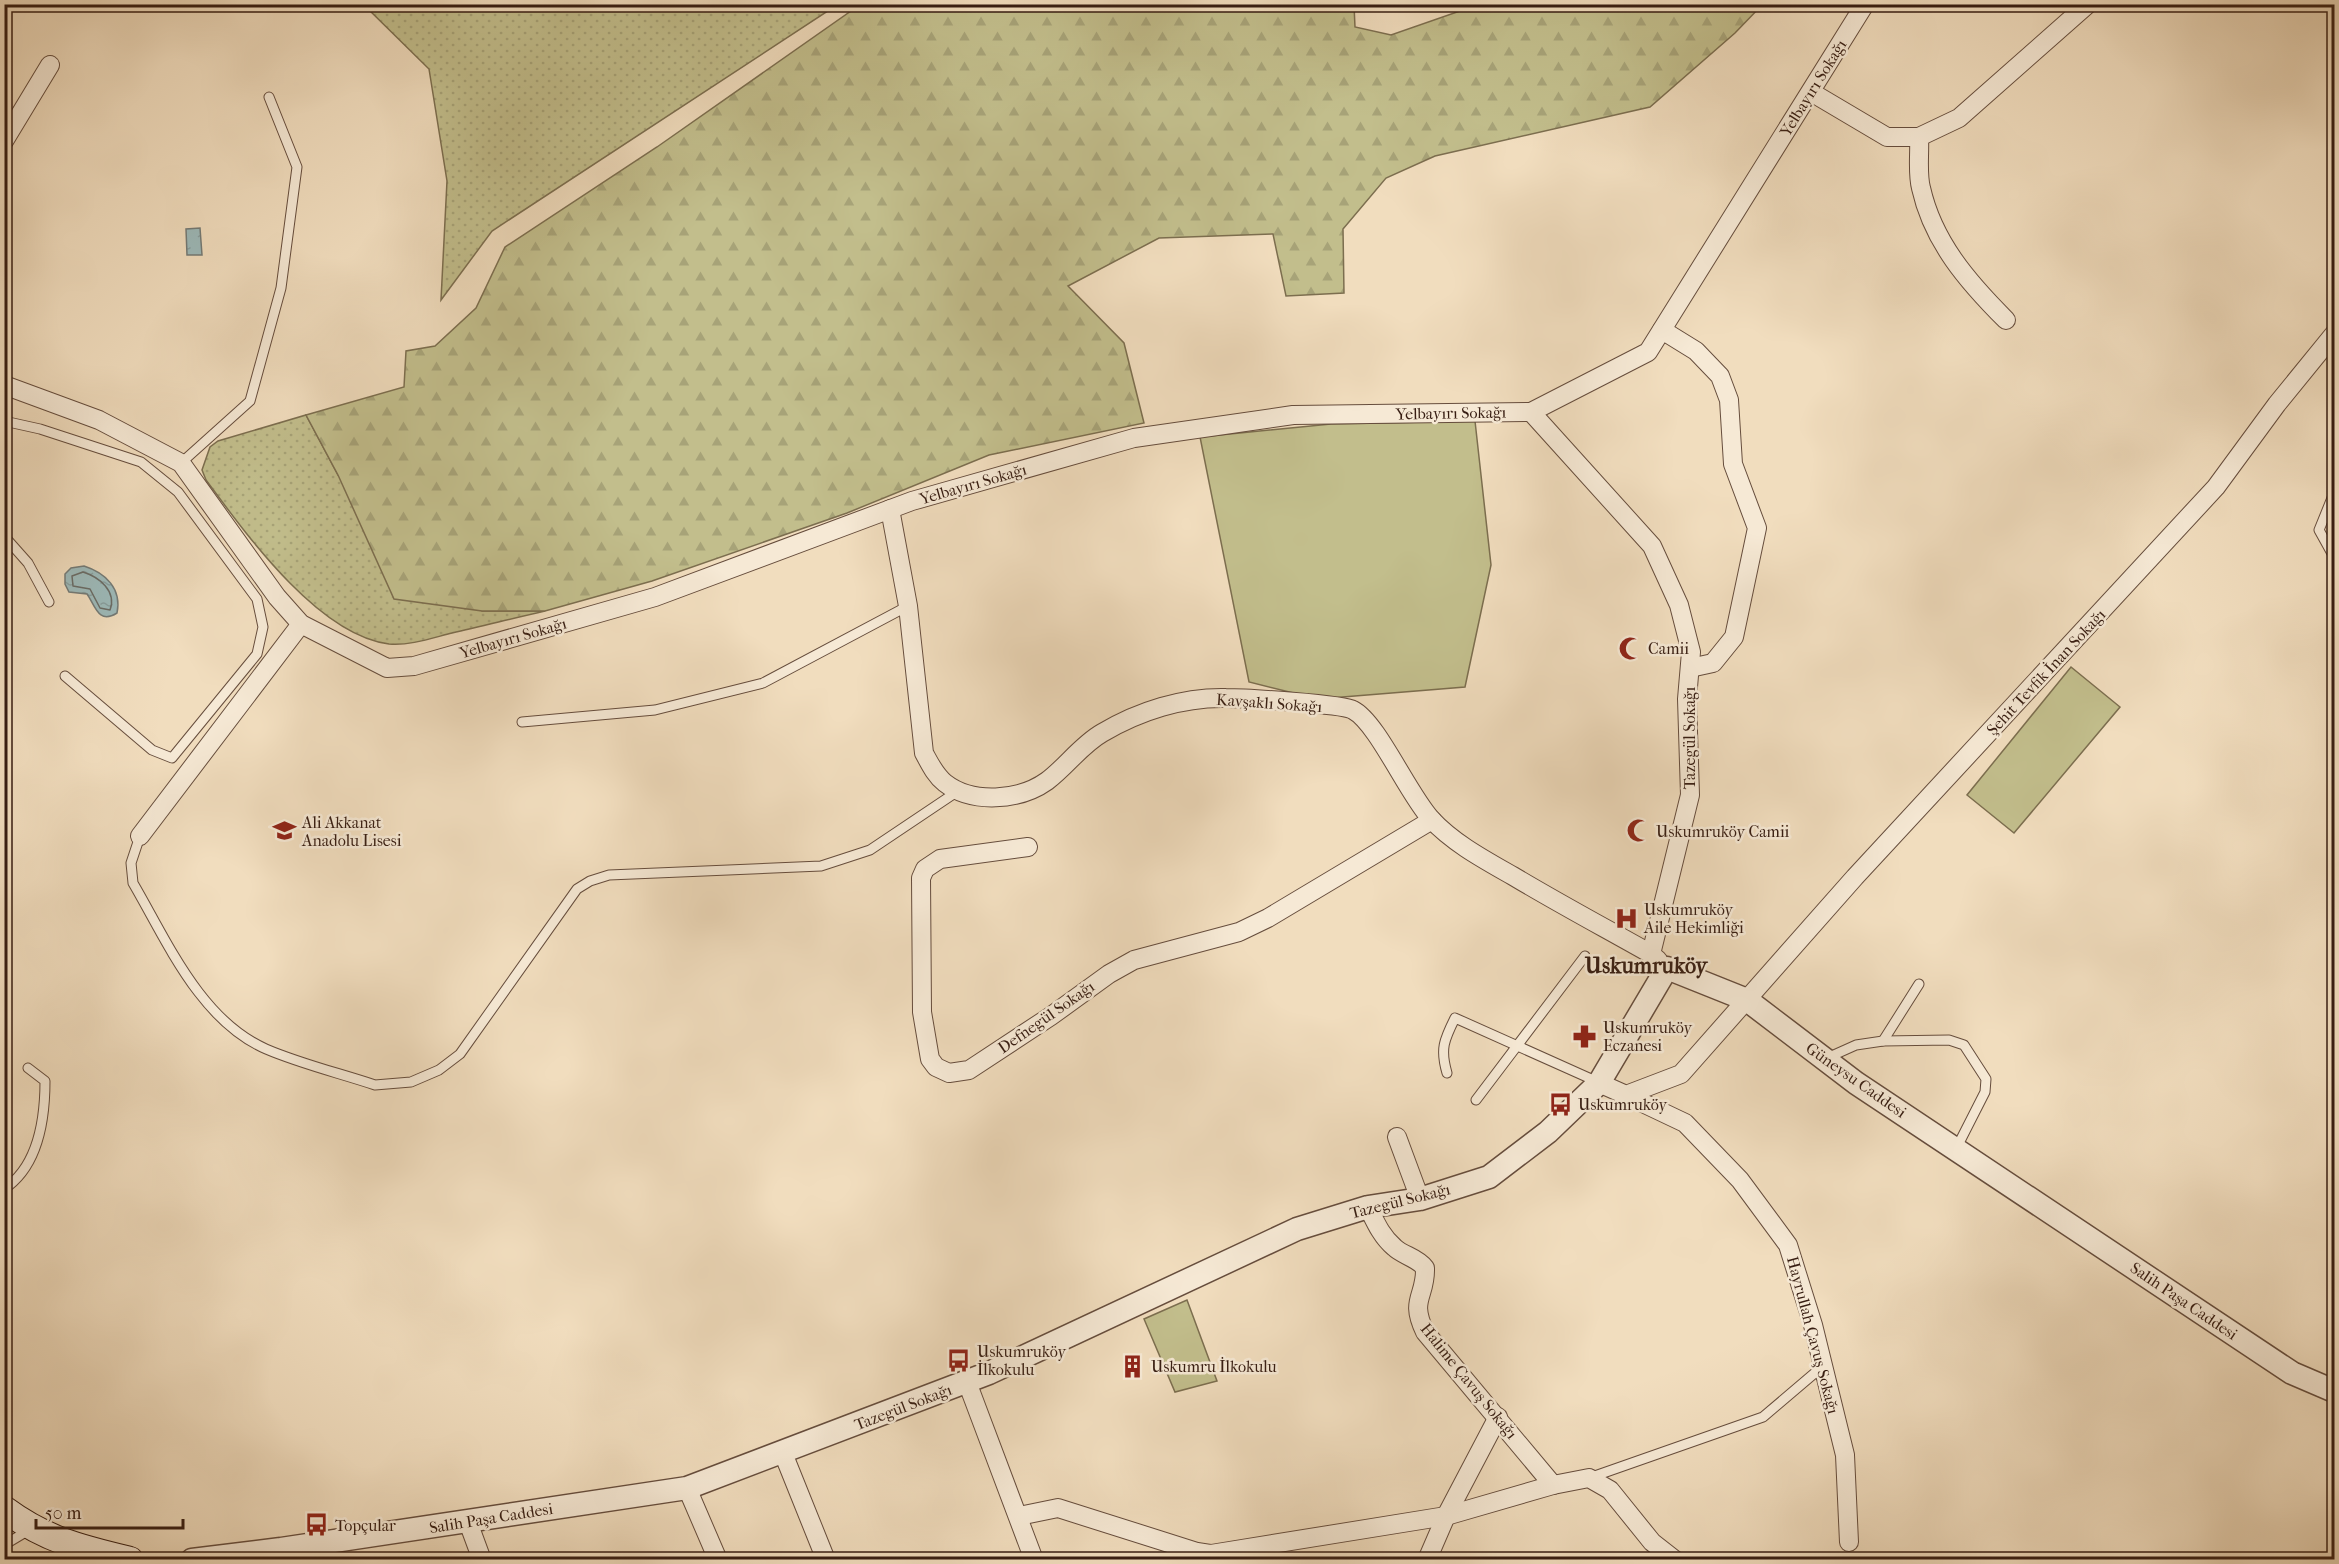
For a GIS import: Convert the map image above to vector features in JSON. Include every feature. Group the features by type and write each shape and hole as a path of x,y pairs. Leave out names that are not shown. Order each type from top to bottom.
{"main road":[{"path":"4,1509 31,1529 80,1548 129,1560"}],"street":[{"name":"Yelbayırı Sokağı","path":"4,385 99,420 181,463 277,597 301,624 387,668 414,666 655,597 890,509 1134,438 1293,415 1531,412 1648,352 1865,4"},
{"path":"1811,92 1887,137 1919,137 1959,118 2088,4"},
{"path":"4,141 50,65"},
{"path":"1919,137 1921,187 1937,234 1971,285 2006,320"},
{"path":"1662,330 1696,351 1720,376 1729,400 1733,464 1757,528 1734,637 1713,663 1690,668"},
{"name":"Şehit Tevfik İnan Sokağı","path":"1626,1095 1681,1074 1863,869 2216,487 2277,404 2334,334"},
{"name":"Tazegül Sokağı","path":"783,1453 967,1382 1297,1229 1368,1207 1420,1199 1489,1177 1548,1132 1599,1083 1659,961 1690,795 1687,699 1691,652 1679,605 1652,546 1531,412"},
{"path":"890,509 908,606 924,753 938,775 958,791"},
{"path":"140,836 301,624"},
{"name":"Kavşaklı Sokağı","path":"958,791 980,797 1018,794 1047,781 1099,735 1122,722 1171,704 1226,698 1352,709 1368,723 1407,787 1432,820 1474,854 1659,961"},
{"name":"Defnegül Sokağı","path":"1028,847 940,859 925,869 921,878 922,1012 930,1059 943,1071 958,1074 969,1070 1052,1016 1109,974 1134,960 1239,932 1268,918 1432,820"},
{"name":"Güneysu Caddesi","path":"1659,961 1747,1000 1856,1083 2038,1204"},
{"name":"Hayrullah Çavuş Sokağı","path":"1599,1083 1685,1123 1740,1180 1788,1245 1823,1366 1845,1455 1849,1542"},
{"path":"1396,1137 1420,1199"},
{"name":"Salih Paşa Caddesi","path":"2038,1204 2292,1373 2334,1391"},
{"name":"Halime Çavuş Sokağı","path":"1368,1207 1382,1234 1395,1248 1421,1262 1425,1268 1417,1303 1419,1319 1425,1332 1554,1485"},
{"path":"967,1382 1034,1560"},
{"path":"1427,1560 1446,1516 1465,1485 1498,1417"},
{"path":"783,1453 826,1560"},
{"name":"Salih Paşa Caddesi","path":"192,1560 468,1522 687,1488 783,1453"},
{"path":"1210,1554 1446,1516 1554,1485 1589,1478 1610,1490 1652,1542 1675,1560"},
{"path":"687,1488 718,1560"},
{"path":"1019,1516 1058,1508 1210,1554 1245,1560"},
{"path":"468,1522 482,1560"}],"lane":[{"path":"181,463 250,401 281,288 297,168 269,97"},
{"path":"4,421 40,429 141,462 178,492 256,599 263,627 257,654 172,758 152,750 65,676"},
{"path":"2334,493 2319,530 2334,556"},
{"path":"4,536 28,563 49,602"},
{"path":"522,722 654,710 763,682 908,606"},
{"path":"140,836 131,863 133,883 197,989 222,1017 265,1048 375,1085 392,1085 428,1076 460,1054 578,889 590,881 609,875 821,866 870,850 958,791"},
{"path":"1476,1100 1585,956"},
{"path":"1884,1041 1919,984"},
{"path":"1447,1073 1442,1054 1446,1035 1455,1017 1599,1083"},
{"path":"1825,1059 1856,1045 1884,1041 1949,1040 1964,1045 1986,1079 1985,1092 1956,1149"},
{"path":"4,1190 12,1185 33,1155 45,1111 45,1081 28,1068"},
{"path":"1589,1478 1763,1417 1823,1366"},
{"path":"4,1545 31,1529"}],"green space":[{"path":"861,4 1354,5 1355,27 1391,35 1480,4 1762,5 1735,33 1650,107 1435,156 1386,178 1343,229 1344,293 1286,296 1273,234 1159,238 1068,286 1124,343 1144,423 989,455 847,513 652,581 545,611 482,611 394,599 338,475 306,415 404,387 406,351 435,346 476,308 505,247 657,147"},
{"path":"364,5 837,5 492,231 441,300 447,181 429,69"},
{"path":"306,415 338,475 482,611 545,611 420,641 389,644 362,637 336,622 310,602 286,579 241,527 206,480 202,470 210,447 218,441"},
{"path":"1475,421 1491,565 1465,687 1318,699 1249,682 1200,437 1331,424"},
{"path":"2071,667 2120,707 2014,833 1967,795"},
{"path":"1187,1300 1217,1381 1175,1392 1144,1319"}],"water":[{"path":"200,228 202,255 187,255 186,229"},
{"path":"84,566 99,573 111,583 117,597 117,613 105,617 98,612 87,594 69,592 65,584 65,574 71,568"}],"place":[{"name":"Camii","path":"1630,648"},
{"name":"Ali Akkanat Anadolu Lisesi","path":"284,831"},
{"name":"Uskumruköy Camii","path":"1638,831"},
{"name":"Uskumruköy Aile Hekimliği","path":"1626,918"},
{"name":"Uskumruköy Eczanesi","path":"1585,1036"},
{"name":"Uskumruköy","path":"1560,1104"},
{"name":"Uskumruköy İlkokulu","path":"959,1360"},
{"name":"Uskumru İlkokulu","path":"1133,1366"},
{"name":"Topçular","path":"317,1525"}],"district":[{"name":"Uskumruköy","path":"1646,966"}]}
